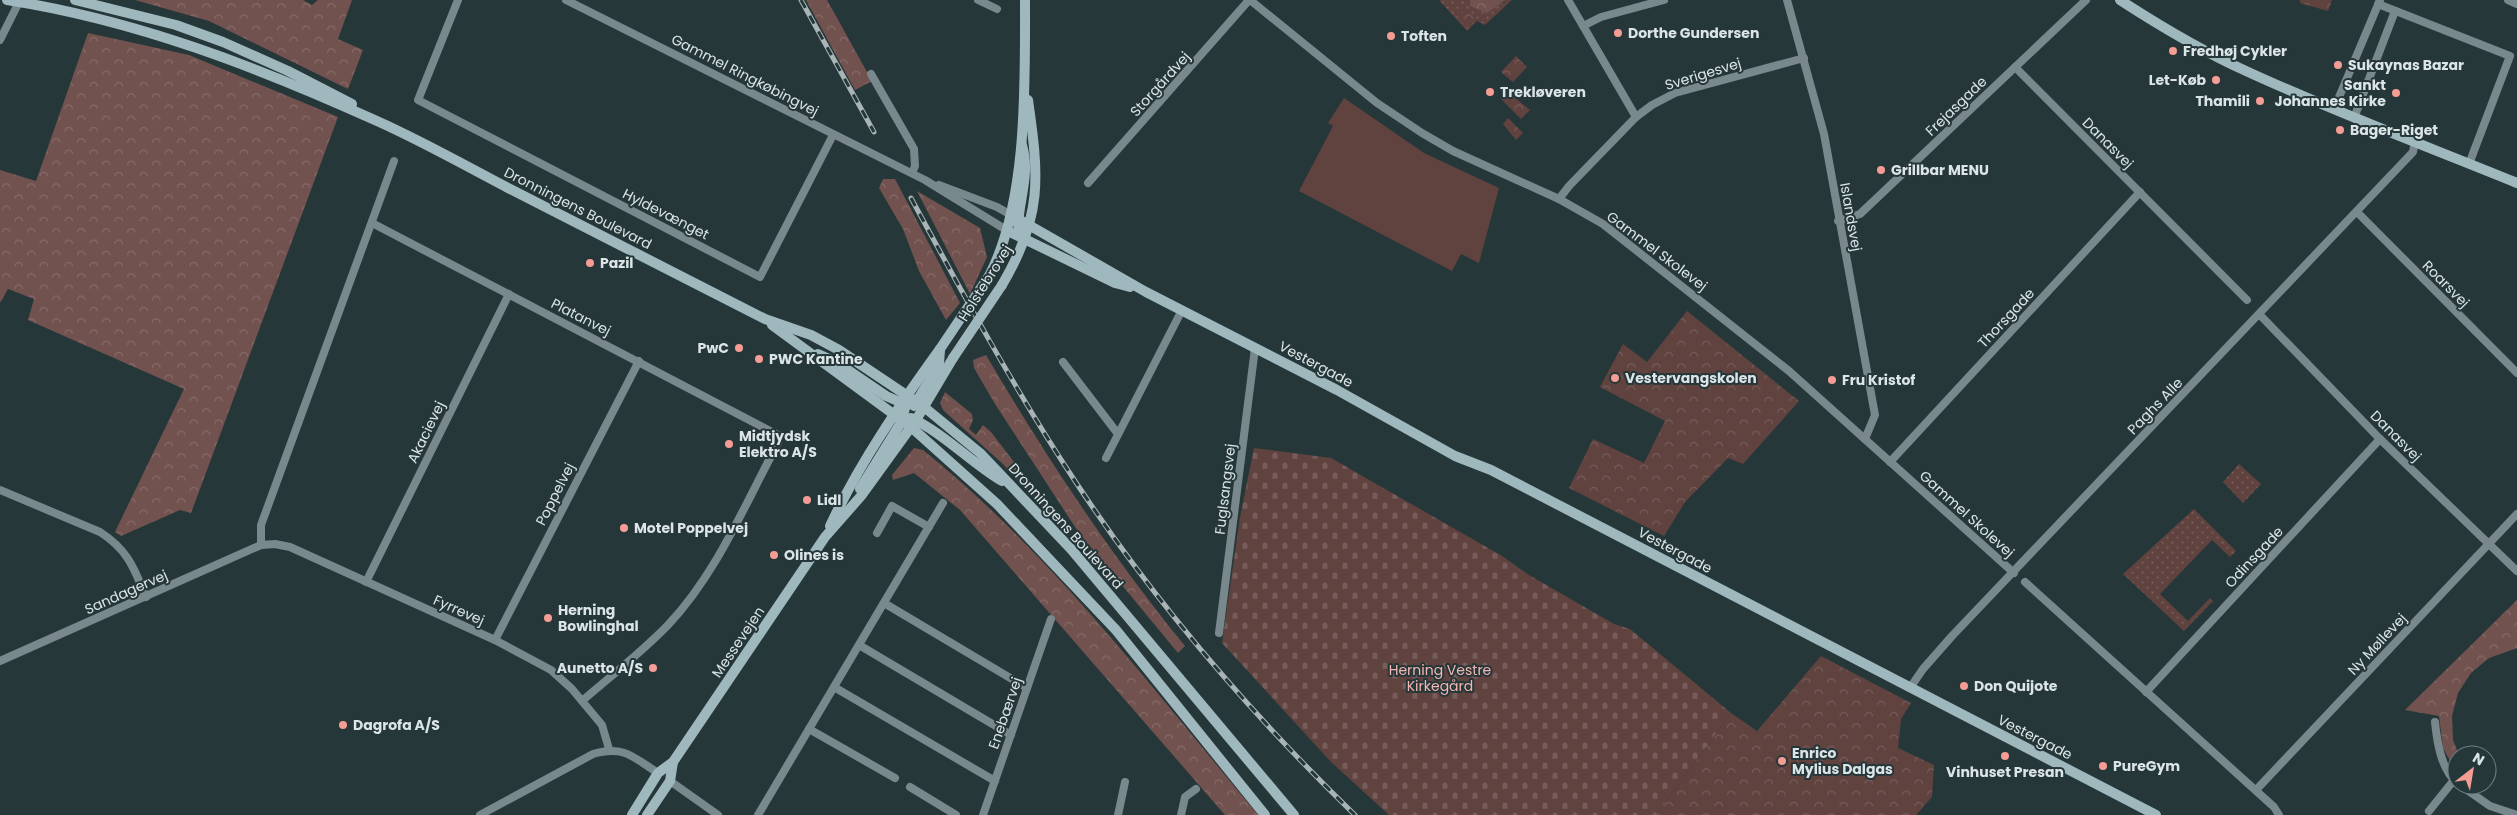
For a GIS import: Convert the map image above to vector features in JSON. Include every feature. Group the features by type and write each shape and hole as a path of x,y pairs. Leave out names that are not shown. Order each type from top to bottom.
{"main road":[{"name":"Dronningens Boulevard","path":"7,0 19,1 167,38 237,62 378,121"},
{"name":"Dronningens Boulevard","path":"75,0 176,25 223,42 340,98 378,121 765,320 811,335 839,350 909,411 1109,624 1265,815"},
{"name":"Holstebrovej","path":"909,411 940,349 989,276 1015,217 1025,79 1025,0"},
{"path":"2120,0 2181,38 2245,71 2354,118 2517,183"},
{"name":"Holstebrovej","path":"909,411 953,358 1002,286 1018,260 1026,240 1037,182 1036,159 1025,79"},
{"path":"1015,217 1019,230 1026,240"},
{"name":"Gammel Ringkøbingvej","path":"1015,217 1030,226"},
{"name":"Vestergade","path":"1030,226 1146,292 1255,348 1455,456 1498,474 2156,815"},
{"name":"Gammel Ringkøbingvej","path":"1008,231 1026,240"},
{"name":"Vestergade","path":"1026,240 1116,283 1146,292"},
{"name":"Dronningens Boulevard","path":"765,320 803,348 836,362 909,411 980,453 1016,489 1130,617 1294,815"},
{"path":"909,411 981,469 1016,489"},
{"name":"Messevejen","path":"632,815 658,773 673,762 825,537 861,496 909,411"},
{"name":"Messevejen","path":"825,537 849,487 909,411"},
{"name":"Messevejen","path":"647,815 670,781 673,762"},
{"path":"658,773 670,781"}],"street":[{"name":"Hyldevænget","path":"458,0 418,100 760,277 833,135"},
{"name":"Gammel Ringkøbingvej","path":"566,0 912,173 1008,231"},
{"path":"978,0 997,9"},
{"name":"Storgårdvej","path":"1088,183 1250,0"},
{"name":"Gammel Skolevej","path":"1250,0 1377,103 1414,128 1453,151 1559,199 1603,224 1789,371 2014,573"},
{"path":"1568,0 1636,117"},
{"path":"1583,26 1601,17 1664,0"},
{"name":"Islandsvej","path":"1787,0 1824,134 1874,415 1864,439"},
{"name":"Frejasgade","path":"1838,221 1860,214 2086,0"},
{"path":"2508,0 2517,4"},
{"path":"0,40 19,1"},
{"path":"2334,109 2379,2 2395,11 2510,56 2469,164"},
{"path":"2354,118 2395,11"},
{"name":"Sverigesvej","path":"1559,199 1569,186 1636,117 1652,104 1675,93 1804,58"},
{"name":"Danasvej","path":"2014,67 2247,300"},
{"path":"871,74 914,149 915,166 912,173"},
{"name":"Paghs Alle","path":"1910,688 1922,669 1952,636 2414,152 2415,141"},
{"path":"261,545 261,525 394,161"},
{"name":"Gammel Ringkøbingvej","path":"925,180 997,207 1015,217"},
{"name":"Thorsgade","path":"1890,462 2140,192"},
{"name":"Roarsvej","path":"2357,212 2517,373"},
{"name":"Platanvej","path":"372,223 778,435 778,443 715,561 692,596 668,625 582,701"},
{"name":"Akacievej","path":"366,582 509,294"},
{"path":"1106,458 1182,310"},
{"name":"Danasvej","path":"2260,315 2380,439 2517,571"},
{"name":"Fuglsangsvej","path":"1219,633 1255,348"},
{"name":"Poppelvej","path":"494,640 639,361"},
{"path":"1063,362 1118,434"},
{"name":"Odinsgade","path":"2146,692 2380,439"},
{"path":"0,490 100,532 110,539 124,550 146,597"},
{"path":"758,815 943,504"},
{"path":"876,533 892,506 929,527"},
{"name":"Ny Møllevej","path":"2256,790 2517,514"},
{"name":"Fyrrevej","path":"261,545 290,547 494,640 551,670 582,701 602,725 609,749"},
{"name":"Sandagervej","path":"0,661 261,545"},
{"path":"2025,582 2256,790 2274,807 2279,815"},
{"path":"884,604 1027,688"},
{"name":"Enebærvej","path":"983,815 1051,620"},
{"path":"859,645 1011,735"},
{"path":"834,687 995,781"},
{"path":"2435,722 2437,742 2447,768"},
{"path":"809,729 895,778"},
{"path":"480,815 593,754 609,749 621,751 634,757 658,773"},
{"path":"670,781 718,815"},
{"path":"1118,815 1125,782"},
{"path":"910,787 956,815"},
{"path":"1181,815 1185,798 1196,788"},
{"path":"2429,811 2447,792"},
{"path":"2475,795 2490,806 2517,815"}],"green space":[{"path":"135,0 303,0 312,5 318,0 352,0 338,39 363,50 348,89 209,21"},
{"path":"806,0 827,0 872,81 855,90"},
{"path":"1439,0 1470,0 1470,6 1504,3 1506,0 1512,0 1485,25 1477,21 1467,31"},
{"path":"1470,0 1506,0 1487,13 1470,6"},
{"path":"2300,0 2332,0 2328,11 2300,3"},
{"path":"1466,9 1477,19 1468,28 1457,18"},
{"path":"88,33 189,55 338,117 191,513 180,510 121,536 115,532 184,389 28,320 34,299 8,289 0,303 0,170 36,181"},
{"path":"1516,56 1527,67 1513,82 1501,72"},
{"path":"1508,92 1530,110 1521,119 1501,99"},
{"path":"1344,98 1424,153 1499,188 1479,263 1461,254 1452,271 1299,191 1333,126 1328,123"},
{"path":"1508,118 1523,133 1516,140 1503,124"},
{"path":"883,179 895,179 960,303 946,320 919,271 903,229 879,188"},
{"path":"917,191 980,228 987,257 970,294"},
{"path":"1687,311 1799,401 1743,464 1728,458 1685,502 1664,536 1569,488 1593,439 1644,463 1665,421 1600,387 1623,344 1647,362"},
{"path":"986,355 1032,431 1080,504 1131,576 1185,646 1178,653 1079,533 995,404 974,368 973,360"},
{"path":"945,392 972,414 973,420 969,429 976,435 983,425 991,432 1066,530 1003,464 943,410 940,403"},
{"path":"914,448 923,450 970,490 1058,578 1139,671 1258,815 1225,815 960,510 914,473 893,480 892,475"},
{"name":"Herning Vestre Kirkegård","path":"1254,448 1331,458 1502,556 1529,575 1614,624 1630,629 1731,713 1656,815 1389,815 1331,762 1222,643 1240,517"},
{"path":"2239,464 2261,484 2243,503 2223,482"},
{"path":"2194,509 2236,551 2230,557 2212,540 2160,594 2188,621 2210,598 2213,601 2184,631 2123,574"},
{"path":"2517,600 2517,648 2489,658 2471,673 2458,693 2452,716 2455,745 2447,745 2447,755 2443,748 2439,716 2405,710"},
{"path":"1821,656 1911,703 1901,719 1898,748 1934,765 1932,797 1916,815 1656,815 1731,713 1757,731"}],"railway":[{"path":"801,0 874,132"},
{"path":"911,198 1013,381 1056,452 1109,531 1174,617 1243,699 1355,815"}],"place":[{"name":"Dorthe Gundersen","path":"1618,33"},
{"name":"Toften","path":"1391,36"},
{"name":"Fredhøj Cykler","path":"2173,51"},
{"name":"Sukaynas Bazar","path":"2338,65"},
{"name":"Let-Køb","path":"2216,80"},
{"name":"Trekløveren","path":"1490,92"},
{"name":"Sankt Johannes Kirke","path":"2396,93"},
{"name":"Thamili","path":"2260,101"},
{"name":"Bager-Riget","path":"2340,130"},
{"name":"Grillbar MENU","path":"1881,170"},
{"name":"Pazil","path":"590,263"},
{"name":"PwC","path":"739,348"},
{"name":"PWC Kantine","path":"759,359"},
{"name":"Vestervangskolen","path":"1615,378"},
{"name":"Fru Kristof","path":"1832,380"},
{"name":"Midtjydsk Elektro A/S","path":"729,444"},
{"name":"Lidl","path":"807,500"},
{"name":"Motel Poppelvej","path":"624,528"},
{"name":"Olines is","path":"774,555"},
{"name":"Herning Bowlinghal","path":"548,618"},
{"name":"Aunetto A/S","path":"653,668"},
{"name":"Don Quijote","path":"1964,686"},
{"name":"Dagrofa A/S","path":"343,725"},
{"name":"Vinhuset Presan","path":"2005,756"},
{"name":"Enrico Mylius Dalgas","path":"1782,761"},
{"name":"PureGym","path":"2103,766"}]}
